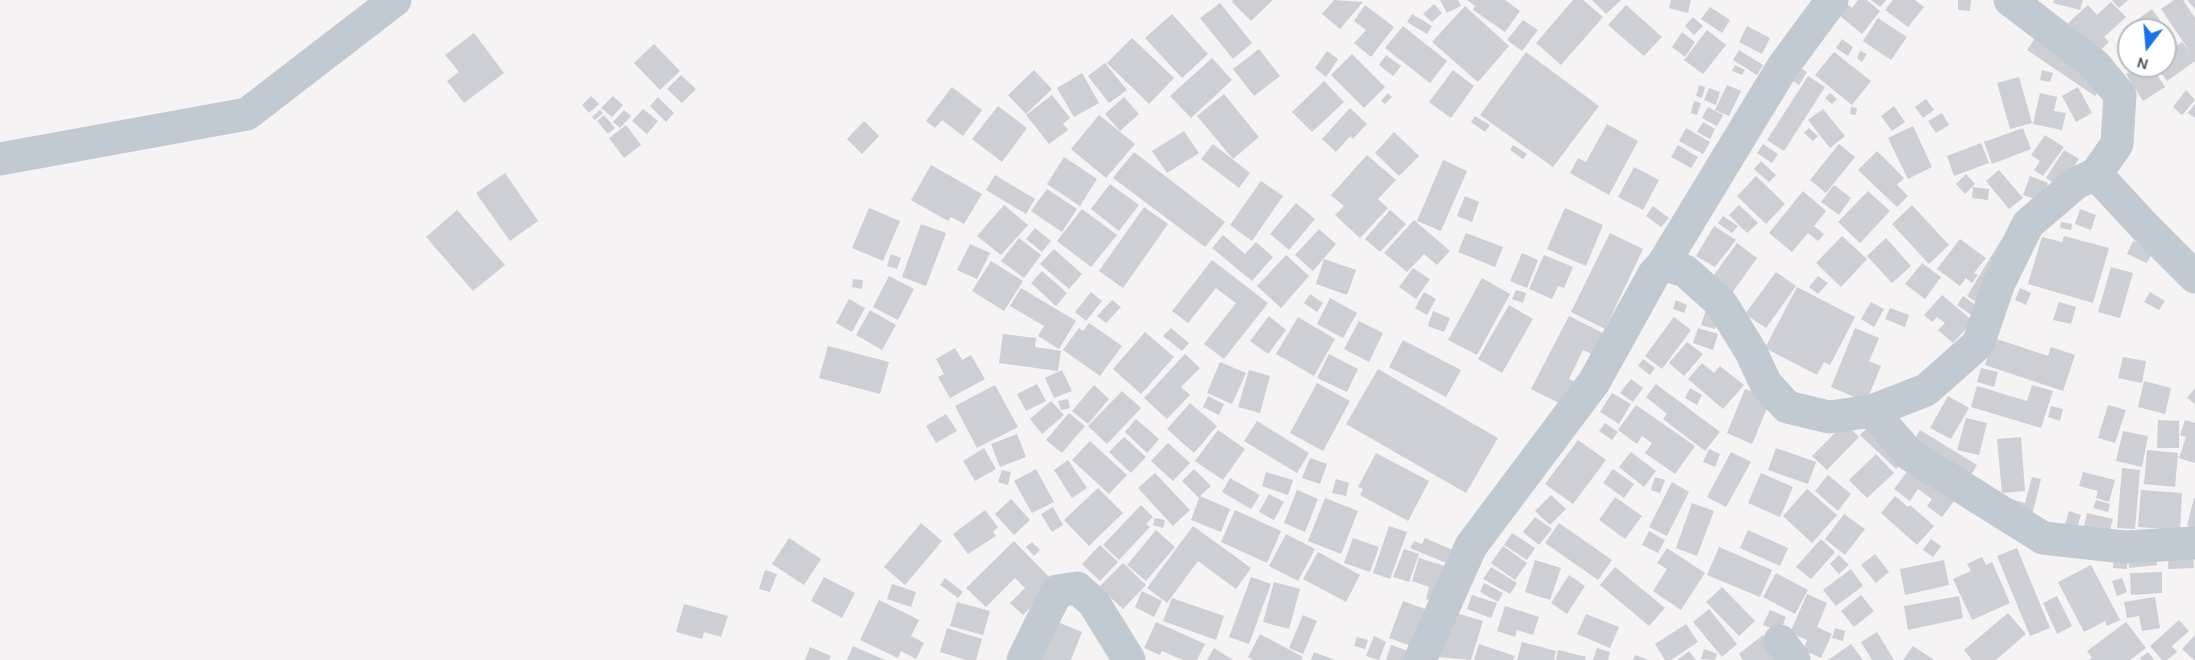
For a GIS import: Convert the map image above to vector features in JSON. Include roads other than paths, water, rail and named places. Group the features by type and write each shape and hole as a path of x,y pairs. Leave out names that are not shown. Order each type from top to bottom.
{"street":[{"path":"0,159 247,114 395,0"},
{"path":"1420,660 1471,546 1594,382 1654,274 1663,264 1782,68 1832,0"},
{"path":"1663,264 1685,271 1721,303 1751,352 1766,384 1787,406 1829,417 1872,411 1926,390 1978,344 1999,283 2028,224 2076,183 2096,174 2117,144 2120,95 2095,65 2010,0"},
{"path":"2096,174 2195,277"},
{"path":"1872,411 1909,454 2043,538 2124,547 2195,543"},
{"path":"1023,660 1057,591 1077,588 1094,603 1129,660"}]}
